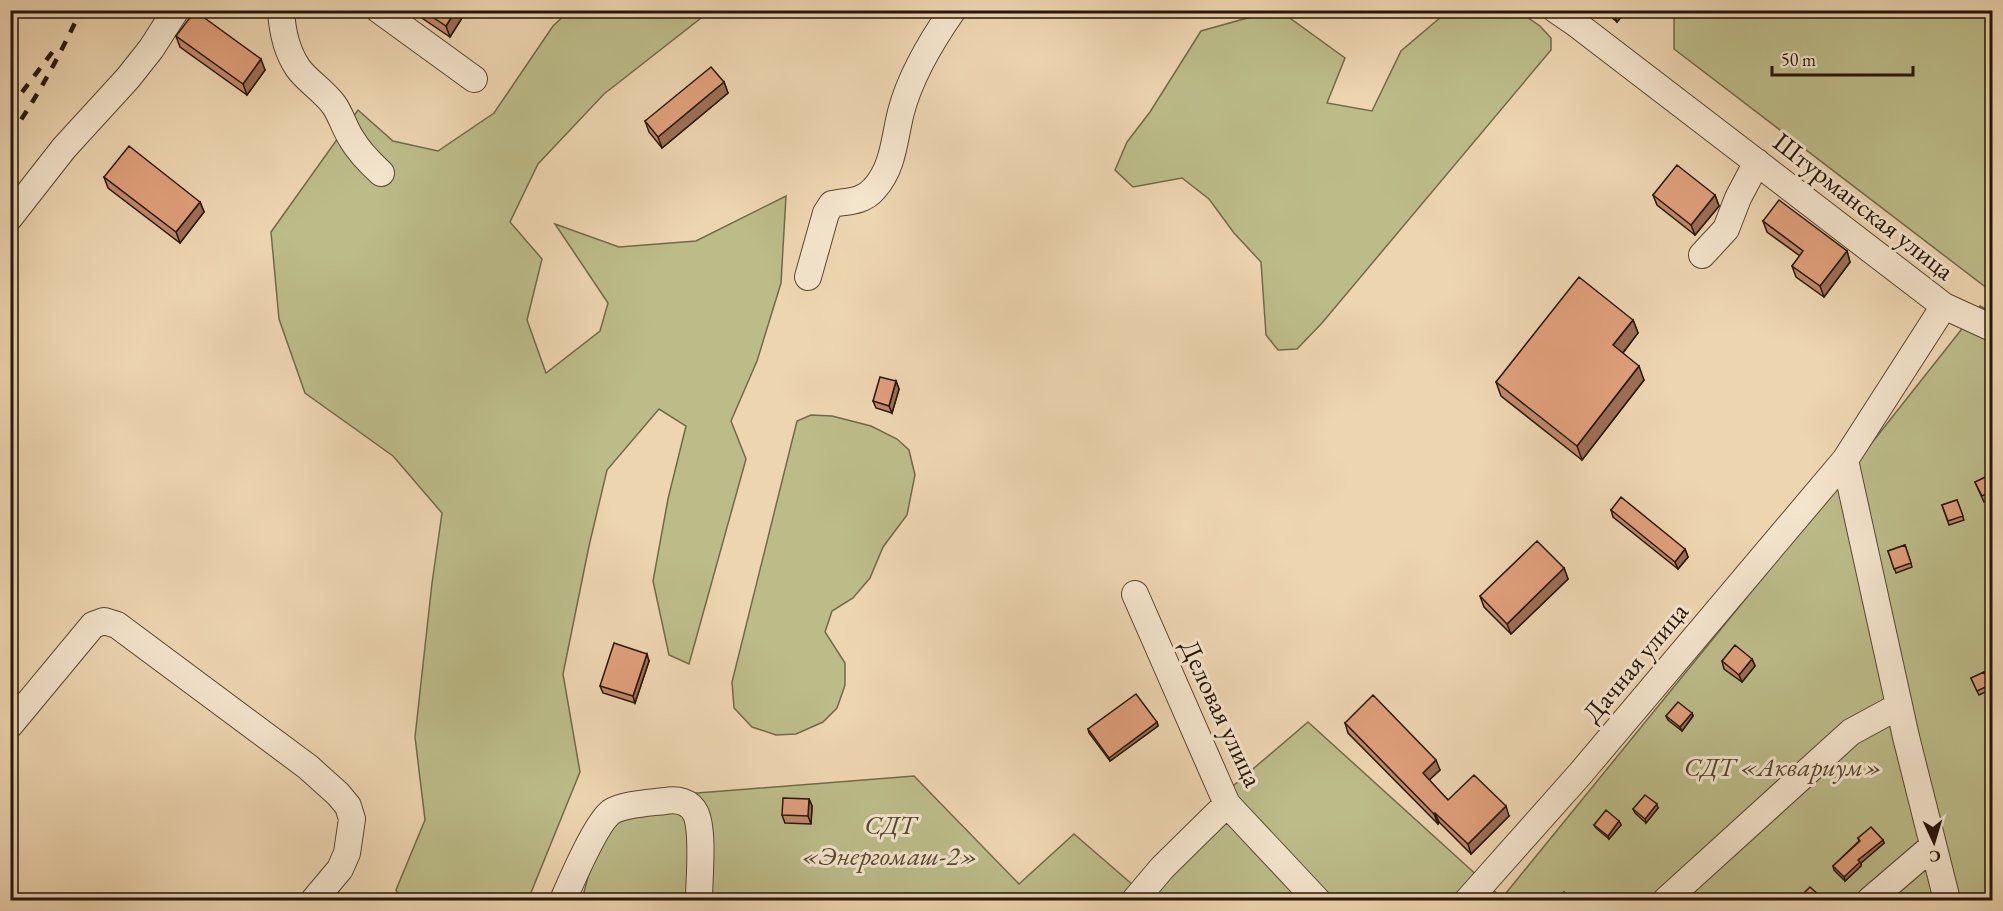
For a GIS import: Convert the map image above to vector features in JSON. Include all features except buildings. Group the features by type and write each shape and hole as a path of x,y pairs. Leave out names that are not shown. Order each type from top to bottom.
{"street":[{"path":"10,217 64,148 128,78 151,49 176,10"},
{"path":"281,10 282,25 288,47 298,69 331,101 363,156 381,173"},
{"path":"379,10 474,79"},
{"path":"808,277 825,213 832,204 855,201 866,196 879,182 893,155 901,111 916,75 953,10"},
{"name":"Штурманская улица","path":"1556,10 1944,306 1845,460"},
{"path":"1702,255 1726,228 1738,198 1757,162"},
{"path":"1944,306 1992,328"},
{"path":"1845,460 1899,706 1947,900"},
{"name":"Дачная улица","path":"1468,900 1580,774 1845,460"},
{"name":"Деловая улица","path":"1135,594 1227,804 1317,900"},
{"path":"10,725 93,625 104,621 117,625 308,767 348,806 352,819 347,853 340,869 314,900"},
{"path":"1666,900 1851,732 1899,706"},
{"path":"563,900 575,870 604,819 612,812 673,800 682,801 691,806 698,822 699,900"},
{"path":"1135,900 1162,868 1227,804"},
{"path":"1870,900 1934,846"}],"green space":[{"path":"1276,10 1345,58 1327,103 1372,111 1401,51 1448,11 1518,11 1540,26 1551,38 1551,50 1322,323 1297,349 1278,350 1266,335 1261,262 1234,233 1209,199 1182,178 1133,187 1115,170 1127,142 1150,112 1201,31"},
{"path":"569,11 710,11 604,94 538,164 510,222 542,259 527,320 546,373 600,331 608,303 555,224 619,247 696,241 786,196 781,283 757,361 731,421 746,459 689,664 669,655 653,581 668,499 686,426 659,409 607,470 563,674 580,772 528,900 401,900 396,890 425,820 415,737 442,513 393,456 305,393 279,319 271,232 358,110 393,141 438,151 494,113 553,26"},
{"path":"1674,11 1992,11 1992,292 1674,49"},
{"path":"1980,306 1992,312 1992,900 582,900 608,800 914,776 1019,884 1074,834 1133,885 1206,809 1308,722 1502,898 1848,473"},
{"path":"811,415 832,416 871,426 897,439 909,450 915,475 907,515 883,547 870,578 853,598 832,611 825,632 845,663 845,685 837,708 823,722 796,734 776,735 752,727 734,708 732,682 797,421"}],"railway":[{"path":"10,27 19,10"},
{"path":"10,136 48,75 81,10"},
{"path":"10,108 57,46"}],"park label":[{"name":"СДТ «Аквариум»","path":"1783,766"},
{"name":"СДТ «Энергомаш-2»","path":"890,840"}]}
